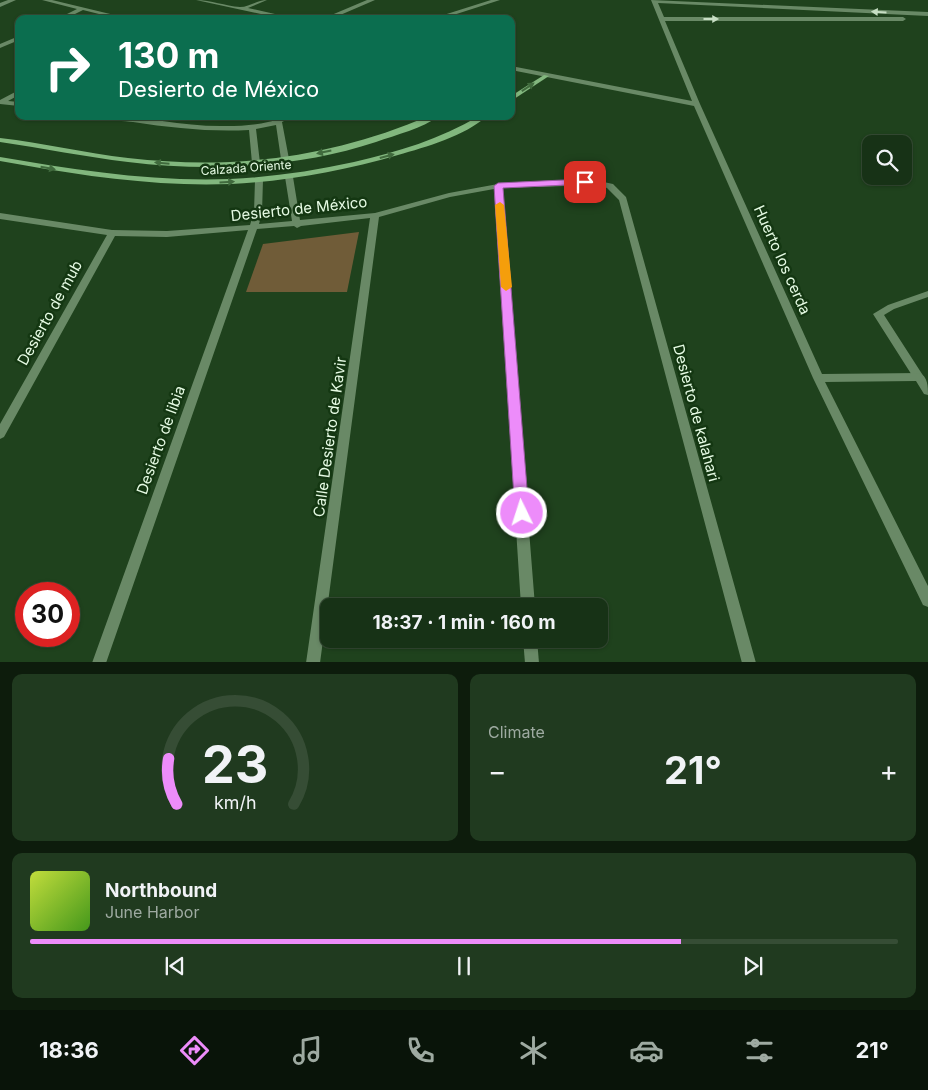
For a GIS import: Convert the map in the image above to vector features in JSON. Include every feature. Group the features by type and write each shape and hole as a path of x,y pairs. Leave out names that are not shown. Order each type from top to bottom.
{"street":[{"path":"0,5 13,0"},
{"path":"45,0 111,15"},
{"path":"199,0 275,15"},
{"path":"242,8 264,0"},
{"path":"334,15 372,0"},
{"path":"447,15 497,0"},
{"path":"655,1 928,14"},
{"name":"Huerto los cerda","path":"655,1 697,104 818,378 881,509 928,600"},
{"path":"68,15 82,8"},
{"path":"662,19 842,18 928,20"},
{"path":"0,46 15,39"},
{"path":"515,69 697,104"},
{"path":"515,96 546,76"},
{"path":"0,102 15,94"},
{"path":"0,102 15,104"},
{"path":"135,120 171,125 252,128 278,123 284,120"},
{"name":"Calzada Oriente","path":"0,140 128,160 179,165 256,163 285,159 375,140 426,120"},
{"name":"Calzada Oriente","path":"0,159 115,178 168,183 258,180 288,177 352,165 427,144 452,134 477,120"},
{"path":"278,123 297,225"},
{"path":"252,128 258,180"},
{"name":"Desierto de libia","path":"99,662 253,228 258,212 258,180"},
{"name":"Desierto de México","path":"0,216 112,233 175,233 297,225 375,214 449,195 498,186 599,183"},
{"name":"Desierto de kalahari","path":"599,183 610,186 623,199 750,662"},
{"path":"498,186 527,598"},
{"name":"Calle Desierto de Kavir","path":"313,662 375,214"},
{"name":"Desierto de mub","path":"0,434 112,233"},
{"path":"928,294 891,307 878,314 928,391"},
{"path":"818,378 919,377"},
{"path":"531,648 532,662"}],"shaded area":[{"path":"359,232 347,292 246,292 263,244"}],"slow traffic":[{"path":"500,205 506,287"}],"route":[{"path":"522,513 498,186 585,182"}]}
